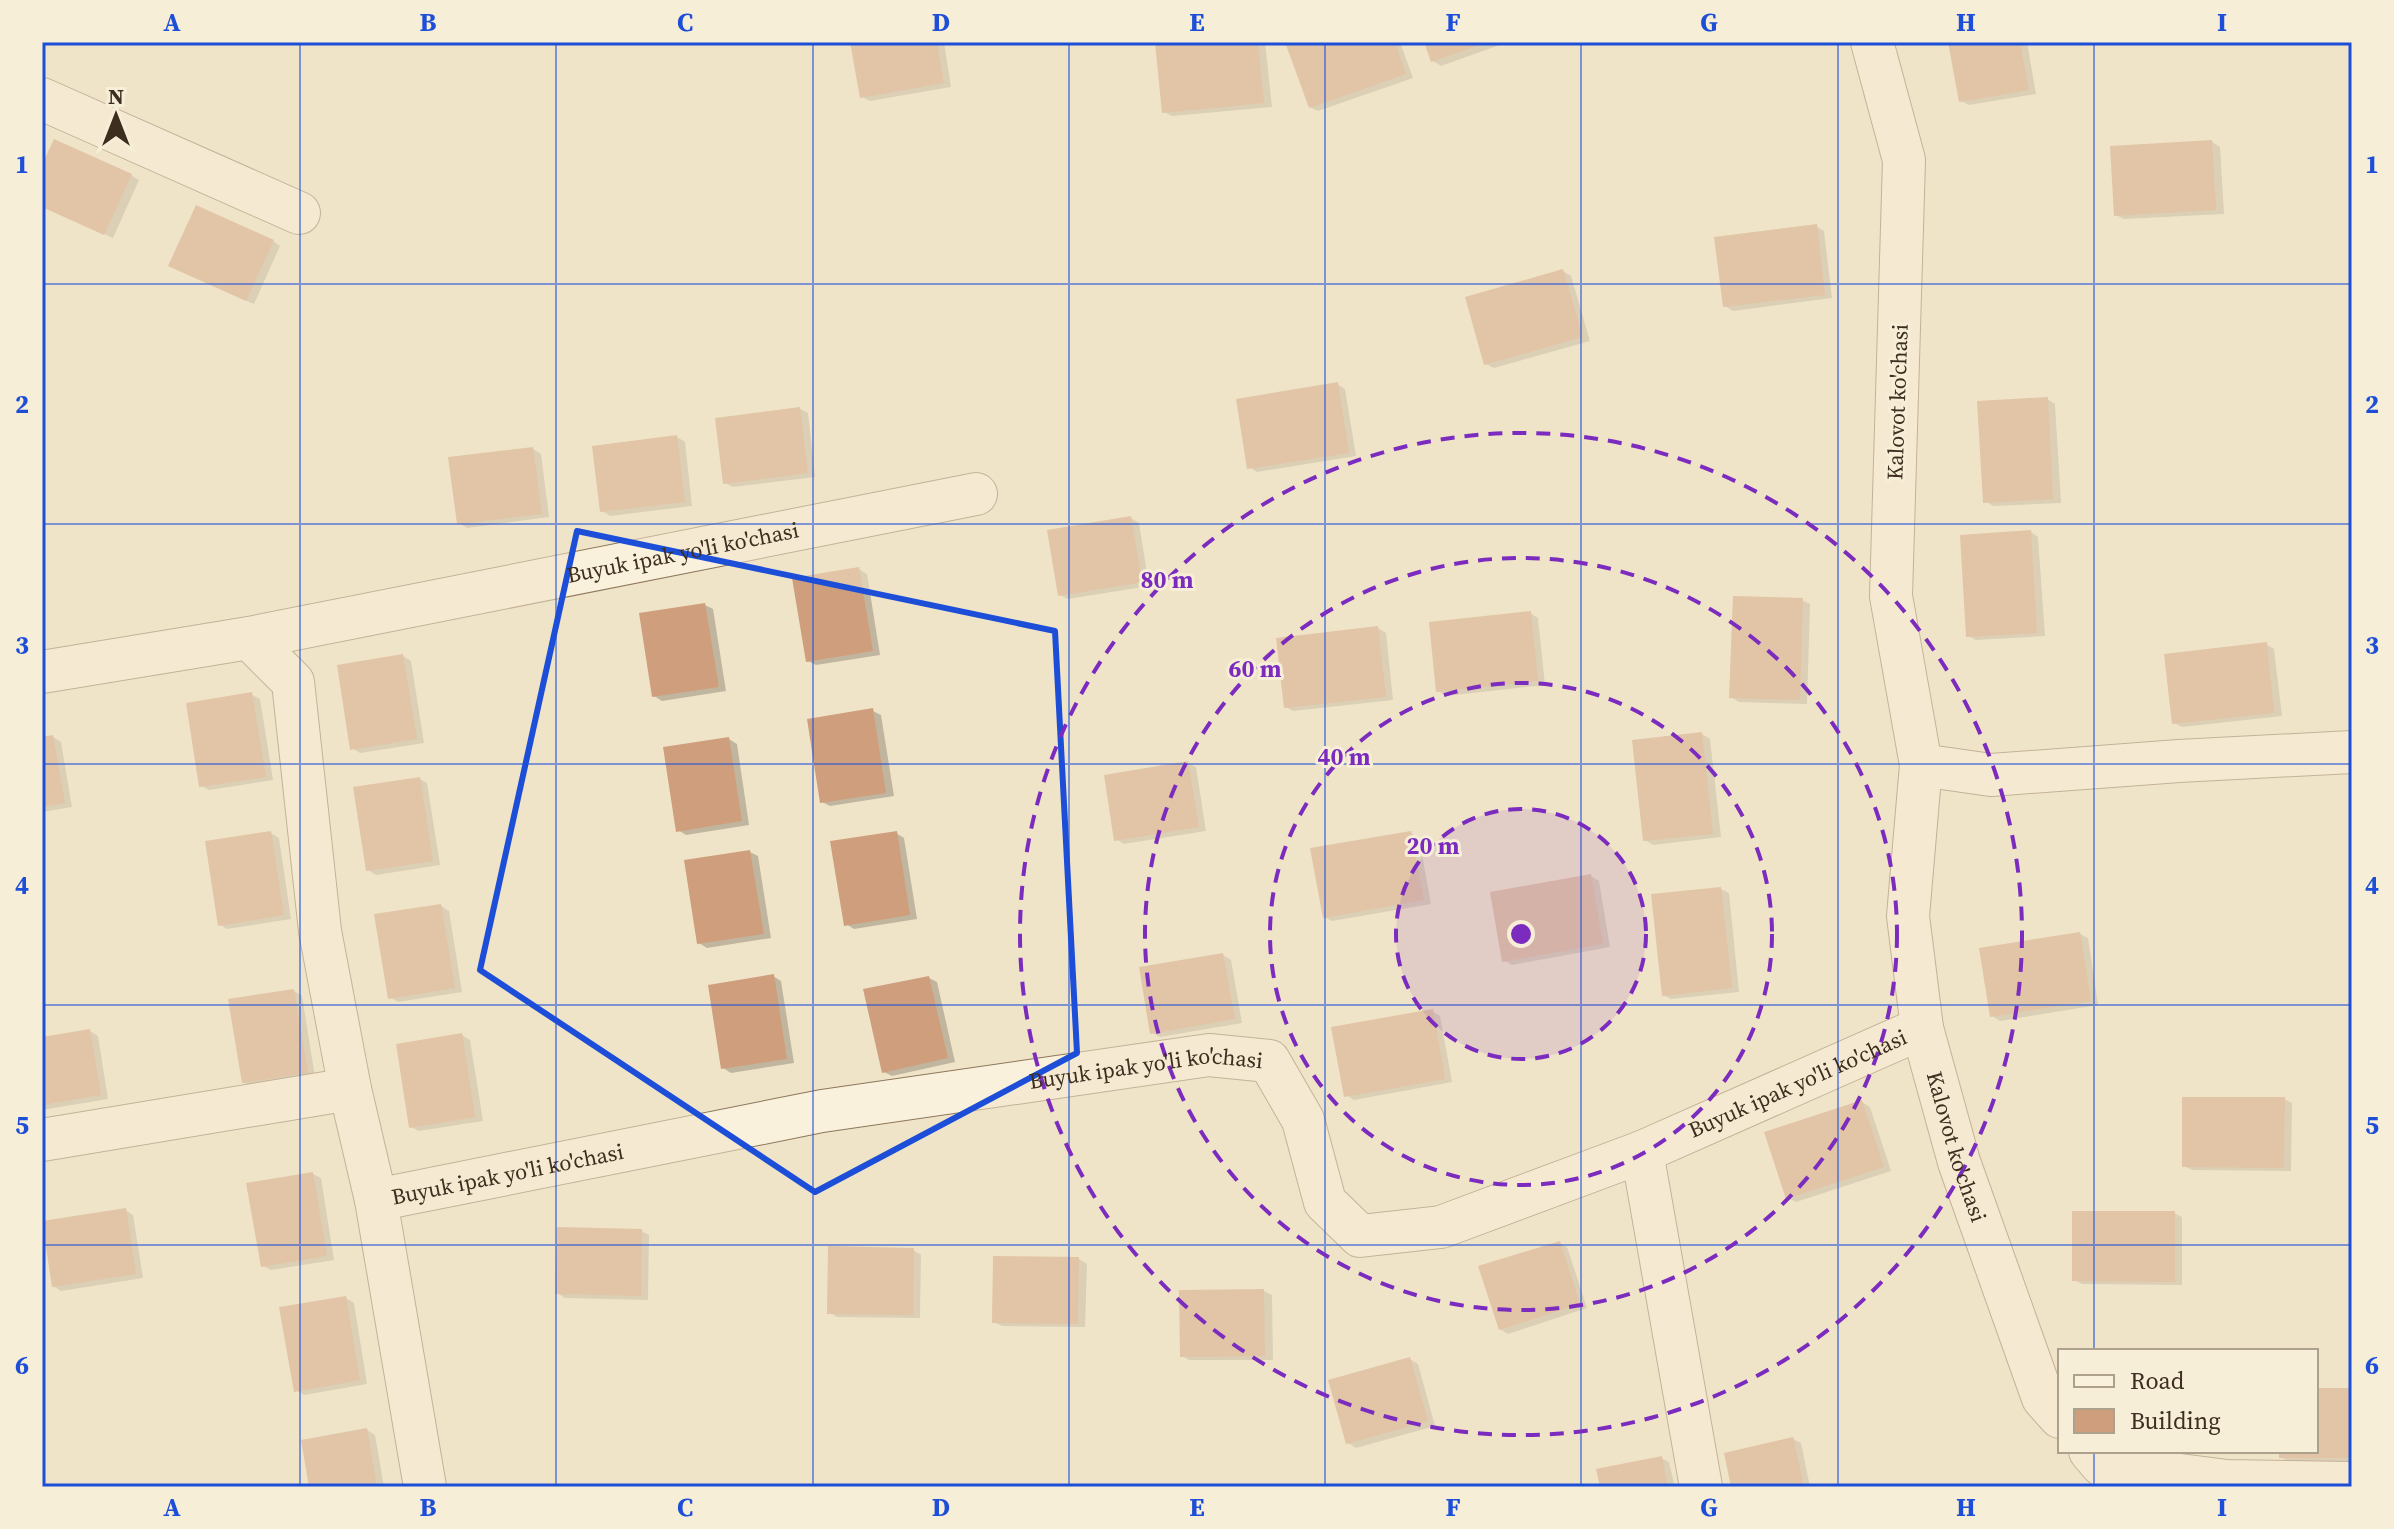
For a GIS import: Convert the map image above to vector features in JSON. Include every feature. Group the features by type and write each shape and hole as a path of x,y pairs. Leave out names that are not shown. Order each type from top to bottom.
{"street":[{"name":"Kalovot ko'chasi","path":"1872,42 1904,160 1891,596 1921,765 1908,916 1922,1028 1959,1162 2043,1398 2058,1415"},
{"path":"42,99 299,213"},
{"name":"Buyuk ipak yo'li ko'chasi","path":"42,672 249,638 976,494"},
{"name":"Buyuk ipak yo'li ko'chasi","path":"249,638 293,682 320,931 350,1089 376,1200 425,1487"},
{"path":"1921,765 1991,775 2352,752"},
{"name":"Buyuk ipak yo'li ko'chasi","path":"376,1200 822,1111 1209,1055 1269,1061 1303,1120 1325,1202 1360,1236 1441,1227 1642,1152 1922,1028"},
{"path":"42,1140 350,1089"},
{"path":"1642,1152 1701,1487"},
{"path":"2092,1453 2102,1465 2227,1481 2352,1483"}],"highlighted area":[{"path":"577,531 1055,631 1077,1053 815,1192 480,970"}],"building":[{"path":"850,42 937,42 944,83 860,98"},
{"path":"1258,42 1264,103 1162,113 1155,43"},
{"path":"1285,42 1395,42 1406,74 1309,108"},
{"path":"1424,42 1488,42 1431,62"},
{"path":"1948,42 2020,42 2029,90 1959,102"},
{"path":"54,139 132,174 104,235 42,207 42,165"},
{"path":"2212,140 2216,210 2114,216 2110,146"},
{"path":"196,205 274,240 246,301 168,266"},
{"path":"1817,224 1825,295 1723,307 1714,237"},
{"path":"1563,269 1583,337 1484,365 1465,297"},
{"path":"1338,382 1349,453 1247,469 1236,399"},
{"path":"2048,397 2053,499 1983,503 1977,401"},
{"path":"800,407 808,473 723,484 715,418"},
{"path":"677,435 685,502 600,512 592,446"},
{"path":"533,447 542,514 457,524 448,457"},
{"path":"1131,516 1142,582 1058,596 1047,530"},
{"path":"2031,530 2037,633 1966,637 1960,535"},
{"path":"859,567 873,651 806,662 792,578"},
{"path":"1733,596 1803,598 1800,700 1729,698"},
{"path":"705,603 719,687 652,697 639,613"},
{"path":"1531,611 1538,681 1436,692 1429,622"},
{"path":"1378,626 1386,697 1284,708 1276,638"},
{"path":"2267,642 2274,713 2172,724 2164,654"},
{"path":"403,654 417,739 350,750 337,665"},
{"path":"252,692 266,777 199,787 186,703"},
{"path":"873,708 886,793 820,803 807,719"},
{"path":"1702,732 1713,834 1643,841 1632,740"},
{"path":"53,735 65,803 42,807 42,737"},
{"path":"729,737 742,821 676,832 663,747"},
{"path":"1188,761 1199,827 1114,841 1104,775"},
{"path":"420,777 433,861 366,871 353,787"},
{"path":"271,831 284,915 218,926 205,841"},
{"path":"897,831 910,915 844,926 830,841"},
{"path":"1411,831 1424,900 1323,918 1310,848"},
{"path":"750,850 764,934 697,944 684,860"},
{"path":"1591,874 1603,944 1502,962 1490,892"},
{"path":"1721,887 1732,988 1662,996 1651,894"},
{"path":"441,904 455,988 388,999 374,914"},
{"path":"2080,932 2091,1001 1990,1017 1979,948"},
{"path":"1223,953 1235,1019 1150,1034 1139,967"},
{"path":"774,974 787,1059 721,1069 708,985"},
{"path":"929,976 948,1058 882,1073 863,989"},
{"path":"294,989 308,1073 242,1083 228,999"},
{"path":"1433,1009 1445,1079 1344,1097 1331,1027"},
{"path":"90,1029 101,1095 42,1105 42,1037"},
{"path":"462,1033 475,1117 409,1128 396,1044"},
{"path":"2182,1097 2285,1097 2284,1168 2182,1167"},
{"path":"1862,1100 1884,1167 1786,1199 1764,1132"},
{"path":"313,1172 327,1256 261,1267 246,1183"},
{"path":"126,1208 136,1274 52,1287 42,1221"},
{"path":"2072,1211 2175,1211 2175,1282 2072,1281"},
{"path":"557,1227 642,1229 641,1296 555,1294"},
{"path":"1560,1241 1580,1304 1499,1330 1478,1266"},
{"path":"828,1246 914,1248 913,1315 827,1314"},
{"path":"993,1256 1079,1257 1078,1324 992,1323"},
{"path":"1264,1289 1265,1356 1180,1357 1179,1290"},
{"path":"346,1296 360,1380 294,1392 279,1307"},
{"path":"1410,1357 1428,1421 1346,1444 1328,1380"},
{"path":"2318,1388 2352,1388 2352,1458 2279,1458 2279,1453 2318,1453"},
{"path":"367,1428 377,1487 309,1487 301,1440"},
{"path":"1793,1437 1804,1487 1731,1487 1724,1453"},
{"path":"1662,1456 1668,1487 1600,1487 1596,1469"}]}
